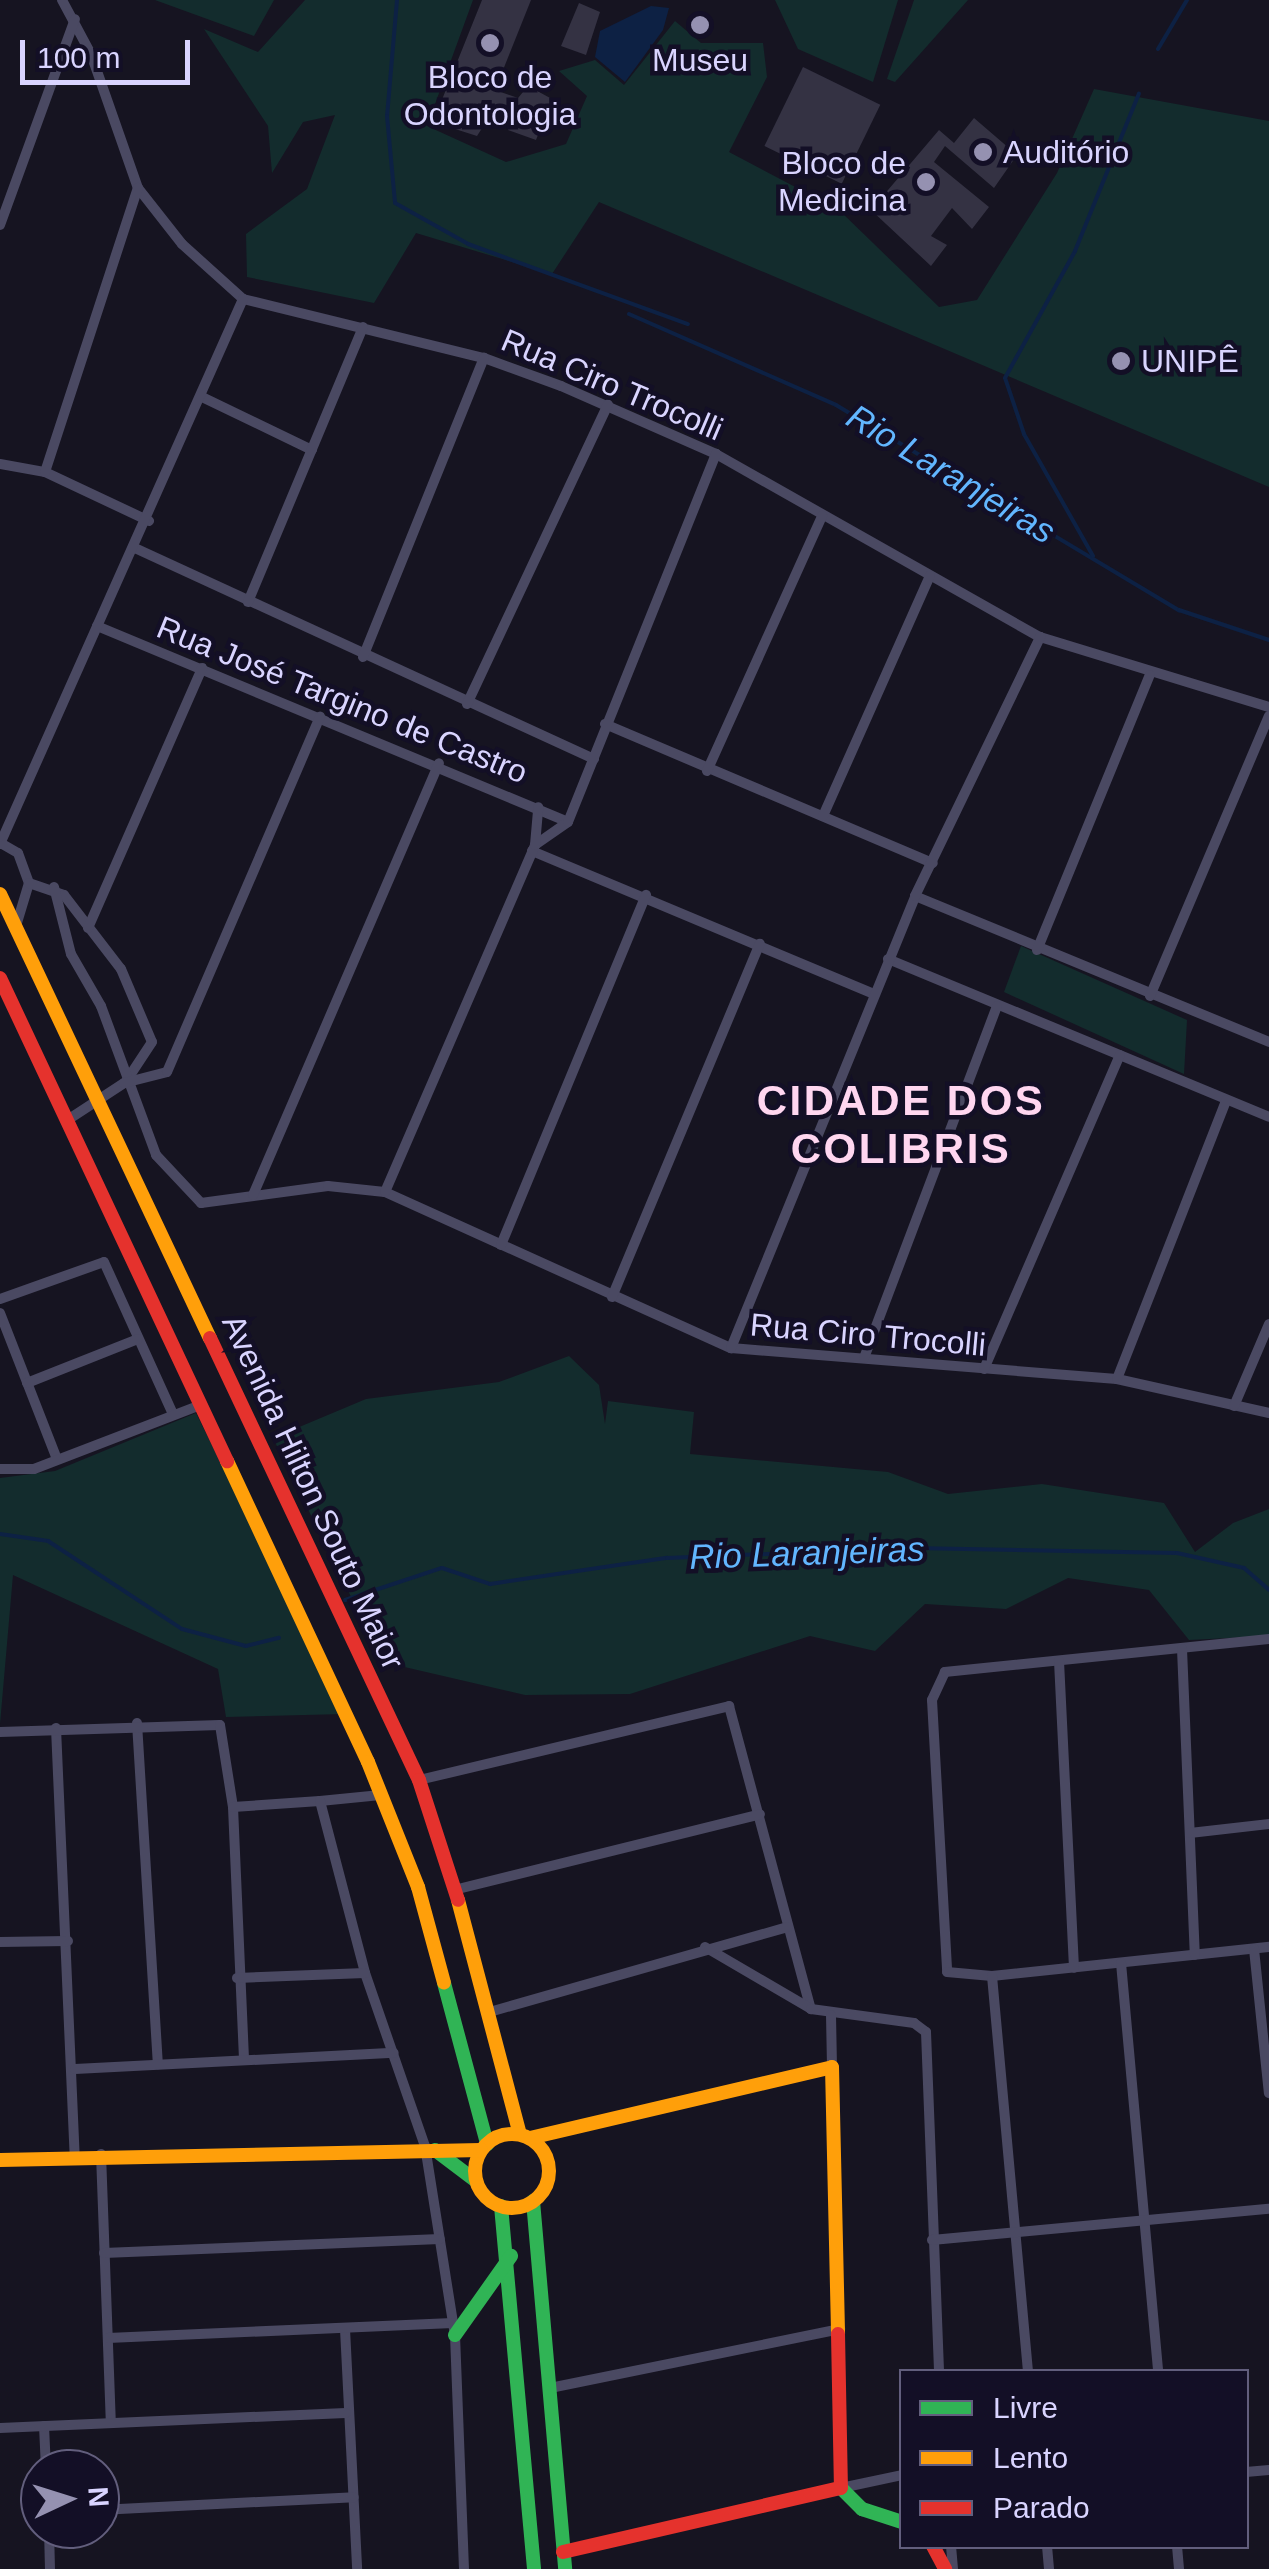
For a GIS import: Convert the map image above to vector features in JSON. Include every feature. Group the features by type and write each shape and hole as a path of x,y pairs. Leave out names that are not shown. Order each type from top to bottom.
{"main road":[{"name":"Avenida Hilton Souto Maior","path":"0,894 418,1780 458,1889 525,2136"},
{"name":"Avenida Hilton Souto Maior","path":"0,978 381,1795 418,1887 484,2147"},
{"path":"0,2160 101,2154 484,2147 832,2067 841,2488 862,2509 899,2521"},
{"path":"500,2206 533,2201 546,2185 548,2164 525,2136"},
{"path":"424,2146 476,2181 500,2206 510,2256 534,2569"},
{"path":"476,2181 484,2147"},
{"path":"533,2201 554,2387 565,2569"},
{"path":"454,2329 510,2256"},
{"path":"564,2552 841,2488"}],"street":[{"path":"16,926 29,883 18,854 2,845 96,626 150,521 242,299 155,215 138,188 75,18 62,0"},
{"path":"0,225 75,18"},
{"path":"45,472 138,188"},
{"name":"Rua Ciro Trocolli","path":"242,299 484,358 608,406 716,454 1040,637 1150,675 1269,707"},
{"path":"248,602 363,326"},
{"path":"363,657 484,358"},
{"path":"202,396 312,450"},
{"path":"467,704 608,406"},
{"path":"533,848 568,822 716,454"},
{"path":"0,464 45,472 150,521"},
{"path":"707,771 822,516"},
{"path":"137,550 363,657 594,759"},
{"path":"824,816 930,576"},
{"name":"Rua José Targino de Castro","path":"96,626 440,763 568,822"},
{"path":"731,1348 915,896 1040,637"},
{"path":"88,928 202,668"},
{"path":"1037,950 1150,675"},
{"path":"124,1084 167,1072 320,716"},
{"path":"1150,996 1269,716"},
{"path":"605,724 707,771 934,863"},
{"path":"253,1195 440,763"},
{"path":"385,1192 533,848 538,807"},
{"path":"533,848 874,994"},
{"path":"29,883 54,887 117,960 152,1042 124,1084 66,1121"},
{"name":"Rua Ciro Trocolli","path":"54,887 124,1084 156,1154 189,1196 217,1205 253,1195 328,1186 385,1192 731,1348 1117,1379 1269,1413"},
{"path":"502,1245 646,895"},
{"path":"915,896 1037,950 1269,1042"},
{"path":"612,1297 760,944"},
{"path":"888,959 1269,1118"},
{"path":"864,1358 997,1006"},
{"path":"984,1369 1120,1055"},
{"path":"1117,1379 1226,1101"},
{"path":"0,1299 100,1261 173,1414"},
{"path":"0,1314 57,1459"},
{"path":"1234,1406 1269,1324"},
{"path":"27,1382 138,1339"},
{"path":"0,1469 57,1459 198,1406"},
{"path":"1269,1640 945,1672 932,1700 947,1972 961,1977 992,1976 1269,1947"},
{"path":"1182,1649 1196,1955"},
{"path":"1059,1661 1074,1968"},
{"path":"418,1780 729,1706 811,2009"},
{"path":"0,1732 210,1721 223,1730 232,1806 237,1978 244,2059"},
{"path":"137,1723 158,2064"},
{"path":"56,1728 75,2069 75,2157"},
{"path":"232,1806 381,1795"},
{"path":"320,1800 366,1973 424,2146 454,2329 464,2569"},
{"path":"458,1889 760,1814"},
{"path":"1190,1833 1269,1824"},
{"path":"493,2011 705,1946 787,1927"},
{"path":"0,1942 68,1941"},
{"path":"705,1946 811,2009 914,2023 926,2032 939,2369"},
{"path":"1254,1949 1269,2093"},
{"path":"1121,1963 1158,2369"},
{"path":"237,1978 366,1973"},
{"path":"992,1976 1019,2235 1028,2369"},
{"path":"830,2014 832,2067"},
{"path":"75,2069 394,2054"},
{"path":"101,2154 111,2421"},
{"path":"932,2240 1269,2209"},
{"path":"104,2253 440,2239"},
{"path":"345,2329 356,2569"},
{"path":"108,2338 454,2329"},
{"path":"554,2387 840,2330"},
{"path":"0,2428 346,2412"},
{"path":"44,2426 45,2449"},
{"path":"841,2488 899,2476"},
{"path":"120,2509 354,2498"}],"green space":[{"path":"155,0 274,0 254,36"},
{"path":"305,0 473,0 427,126 506,162 566,144 587,96 559,71 595,60 624,85 675,21 701,43 763,43 767,77 729,152 839,210 939,307 977,300 1057,173 1094,89 1269,121 1269,487 599,202 552,274 416,233 374,303 247,277 246,234 307,189 335,115 303,122 272,173 268,126 204,29 258,52"},
{"path":"775,0 898,0 873,82 798,49"},
{"path":"914,0 968,0 895,82 887,79"},
{"path":"1021,946 1187,1020 1184,1074 1004,992"},
{"path":"569,1356 599,1385 605,1424 608,1401 694,1412 690,1454 888,1472 948,1494 1042,1484 1164,1503 1195,1552 1233,1523 1269,1509 1269,1636 1189,1640 1149,1590 1068,1578 1006,1609 925,1604 875,1651 810,1636 630,1694 525,1695 383,1662 273,1438 366,1399 499,1382"},
{"path":"196,1413 345,1714 226,1717 218,1669 13,1575 0,1724 0,1478 55,1471"}],"water":[{"path":"651,6 669,8 663,30 625,82 595,57 600,31"}],"building":[{"name":"Bloco de Odontologia","path":"482,0 531,0 495,90 518,98 528,86 552,99 536,140 508,130 513,117 495,108 477,136 433,122"},
{"path":"579,3 600,12 586,55 561,46"},
{"path":"803,67 880,105 842,184 764,146"},
{"name":"Bloco de Medicina","path":"974,118 1017,155 994,188 945,146 934,162 989,207 972,229 952,208 931,236 947,245 931,266 871,210 939,130 954,143"}],"waterway":[{"path":"397,0 387,116 395,203 468,244 688,324"},
{"path":"1158,49 1187,0"},
{"path":"1093,556 1024,434 1005,378 1075,251 1139,93"},
{"name":"Rio Laranjeiras","path":"629,314 836,405 1179,610 1269,640"},
{"name":"Rio Laranjeiras","path":"0,1534 48,1541 182,1629 246,1646 279,1638"},
{"name":"Rio Laranjeiras","path":"345,1600 442,1568 490,1584 667,1558 912,1548 1177,1553 1244,1568 1269,1590"}],"traffic: fast":[{"path":"444,1983 487,2144"},
{"path":"435,2150 476,2181"},
{"path":"533,2201 565,2569"},
{"path":"501,2206 534,2569"},
{"path":"455,2335 511,2256"},
{"path":"841,2488 862,2509 899,2521"}],"traffic: slow":[{"path":"0,894 210,1338"},
{"path":"227,1461 368,1762 418,1887 444,1983"},
{"path":"458,1900 520,2134"},
{"path":"530,2138 832,2067 838,2334"},
{"path":"512,2134 538,2145 549,2171 538,2197 512,2208 486,2197 475,2171 486,2145 512,2134"},
{"path":"0,2160 481,2150"}],"traffic: jam":[{"path":"0,978 227,1461"},
{"path":"210,1338 419,1780 458,1900"},
{"path":"838,2334 841,2488"},
{"path":"563,2552 841,2488"},
{"path":"935,2549 945,2569"}],"place":[{"name":"Museu","path":"700,25"},
{"name":"Bloco de Odontologia","path":"490,43"},
{"name":"Auditório","path":"983,152"},
{"name":"Bloco de Medicina","path":"926,182"},
{"name":"UNIPÊ","path":"1121,361"}],"district":[{"name":"CIDADE DOS COLIBRIS","path":"901,1125"}]}
